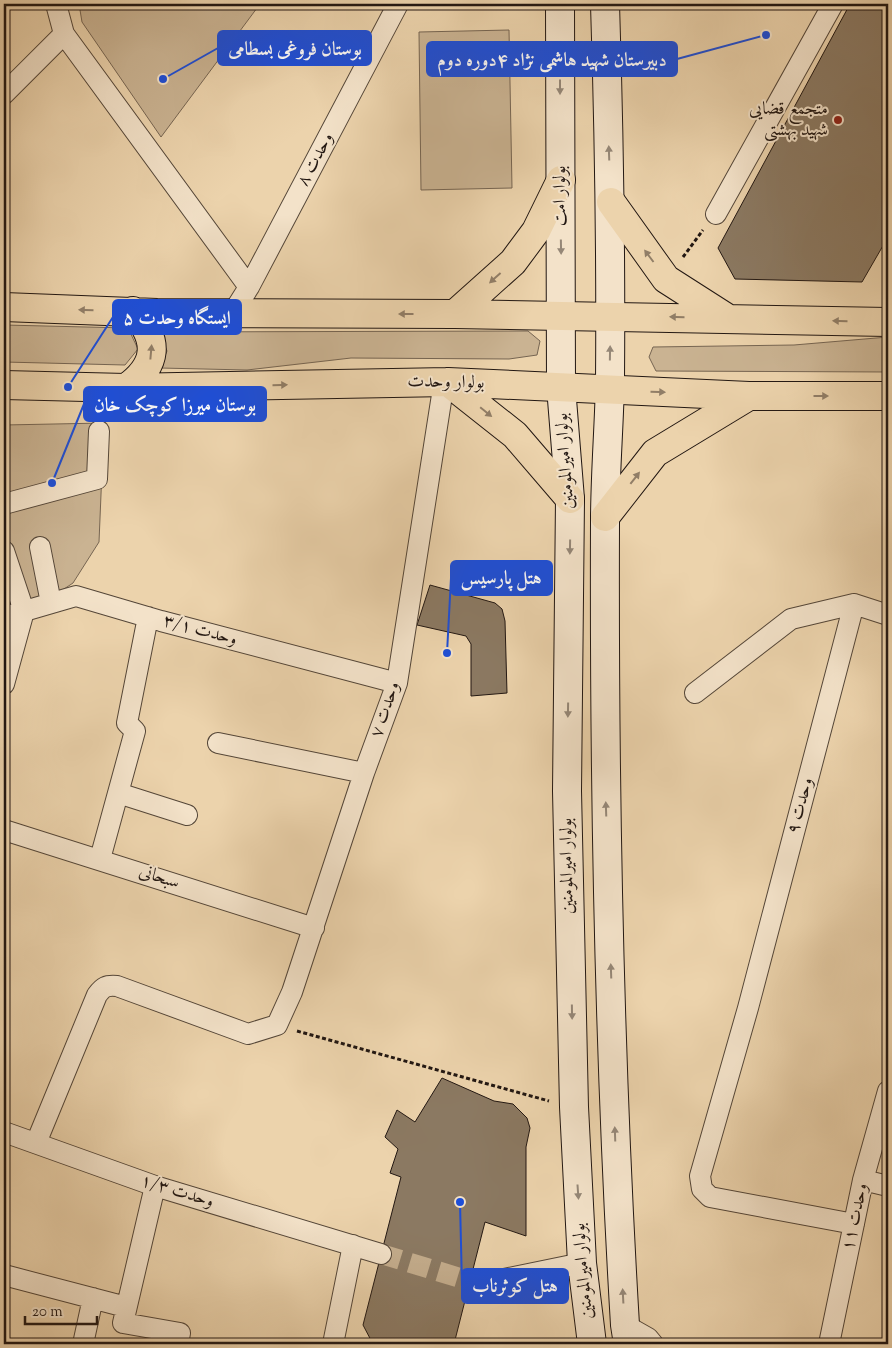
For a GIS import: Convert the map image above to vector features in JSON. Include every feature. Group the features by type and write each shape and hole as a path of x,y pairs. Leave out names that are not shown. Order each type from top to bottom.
{"main road":[{"path":"455,314 513,262 536,231 561,180"},
{"path":"611,202 666,279 727,318"},
{"path":"4,307 232,314 455,314 888,322"},
{"path":"126,388 141,377 150,361 152,342 146,325 133,311"},
{"path":"446,382 516,435 570,499"},
{"name":"بولوار وحدت","path":"4,385 126,388 446,382 748,396 888,396"},
{"path":"605,517 654,453 748,396"}],"street":[{"path":"56,4 64,34 249,287"},
{"name":"وحدت ۸","path":"232,314 249,287 398,4"},
{"name":"بولوار امت","path":"560,4 561,387"},
{"path":"606,4 611,202"},
{"path":"716,214 833,4"},
{"path":"4,94 64,34"},
{"name":"بولوار امیرالمومنین","path":"611,202 610,390 605,517 606,791 616,1184 626,1334"},
{"name":"وحدت ۷","path":"277,1025 292,992 364,773 397,683 446,382"},
{"name":"بولوار امیرالمومنین","path":"561,387 570,499 567,791 574,1107 582,1263 592,1344"},
{"path":"4,504 97,479 99,431"},
{"path":"40,547 51,603"},
{"path":"4,552 24,611 4,684"},
{"name":"وحدت ۳/۱","path":"4,617 76,596 397,683"},
{"path":"695,693 791,619 854,604 888,615"},
{"name":"وحدت ۹","path":"854,604 748,1008 700,1176 702,1188 710,1196 854,1224"},
{"path":"100,859 136,732 127,722 148,617"},
{"path":"218,743 364,773"},
{"path":"118,793 187,816"},
{"name":"سبحانی","path":"4,833 100,859 314,928"},
{"path":"36,1143 102,988 109,985 117,986 248,1034 277,1025"},
{"name":"وحدت ۱۱","path":"829,1344 863,1180 888,1091"},
{"name":"وحدت ۱/۳","path":"4,1132 155,1186 381,1254"},
{"path":"863,1180 888,1186"},
{"path":"155,1186 123,1323 180,1333 178,1344"},
{"path":"333,1344 353,1245"},
{"path":"480,1284 582,1263"},
{"path":"4,1275 126,1307"},
{"path":"83,1344 93,1298"},
{"path":"626,1334 648,1338 653,1344"}],"path":[{"path":"666,279 716,214"},
{"path":"277,1025 574,1107"}],"shaded area":[{"path":"79,4 260,4 161,137 82,22"},
{"path":"509,30 512,188 421,190 419,32"},
{"path":"4,325 128,328 138,349 125,365 4,362"},
{"path":"528,331 540,341 537,355 509,359 351,358 247,370 160,368 167,351 159,332"},
{"path":"888,337 888,372 656,371 649,357 653,347 794,345"},
{"path":"104,423 99,542 73,583 49,599 4,603 4,425"}],"building":[{"name":"متجمع قضایی شهید بهشتی","path":"850,4 888,4 888,237 862,282 735,279 718,248"},
{"path":"430,585 495,603 502,609 505,621 507,693 471,696 471,644 466,636 417,625"},
{"path":"442,1078 494,1101 513,1104 527,1118 530,1128 526,1147 526,1236 485,1222 454,1344 373,1344 363,1325 401,1177 390,1173 398,1149 385,1137 397,1110 415,1122"}],"tunnel":[{"path":"381,1254 480,1284"}],"place":[{"name":"دبیرستان شهید هاشمی نژاد ۴دوره دوم","path":"766,35"},
{"name":"بوستان فروغی بسطامی","path":"163,79"},
{"name":"متجمع قضایی شهید بهشتی","path":"838,120"},
{"name":"ایستگاه وحدت ۵","path":"68,387"},
{"name":"بوستان میرزا کوچک خان","path":"52,483"},
{"name":"هتل پارسیس","path":"447,653"},
{"name":"هتل کوثرناب","path":"460,1202"}]}
